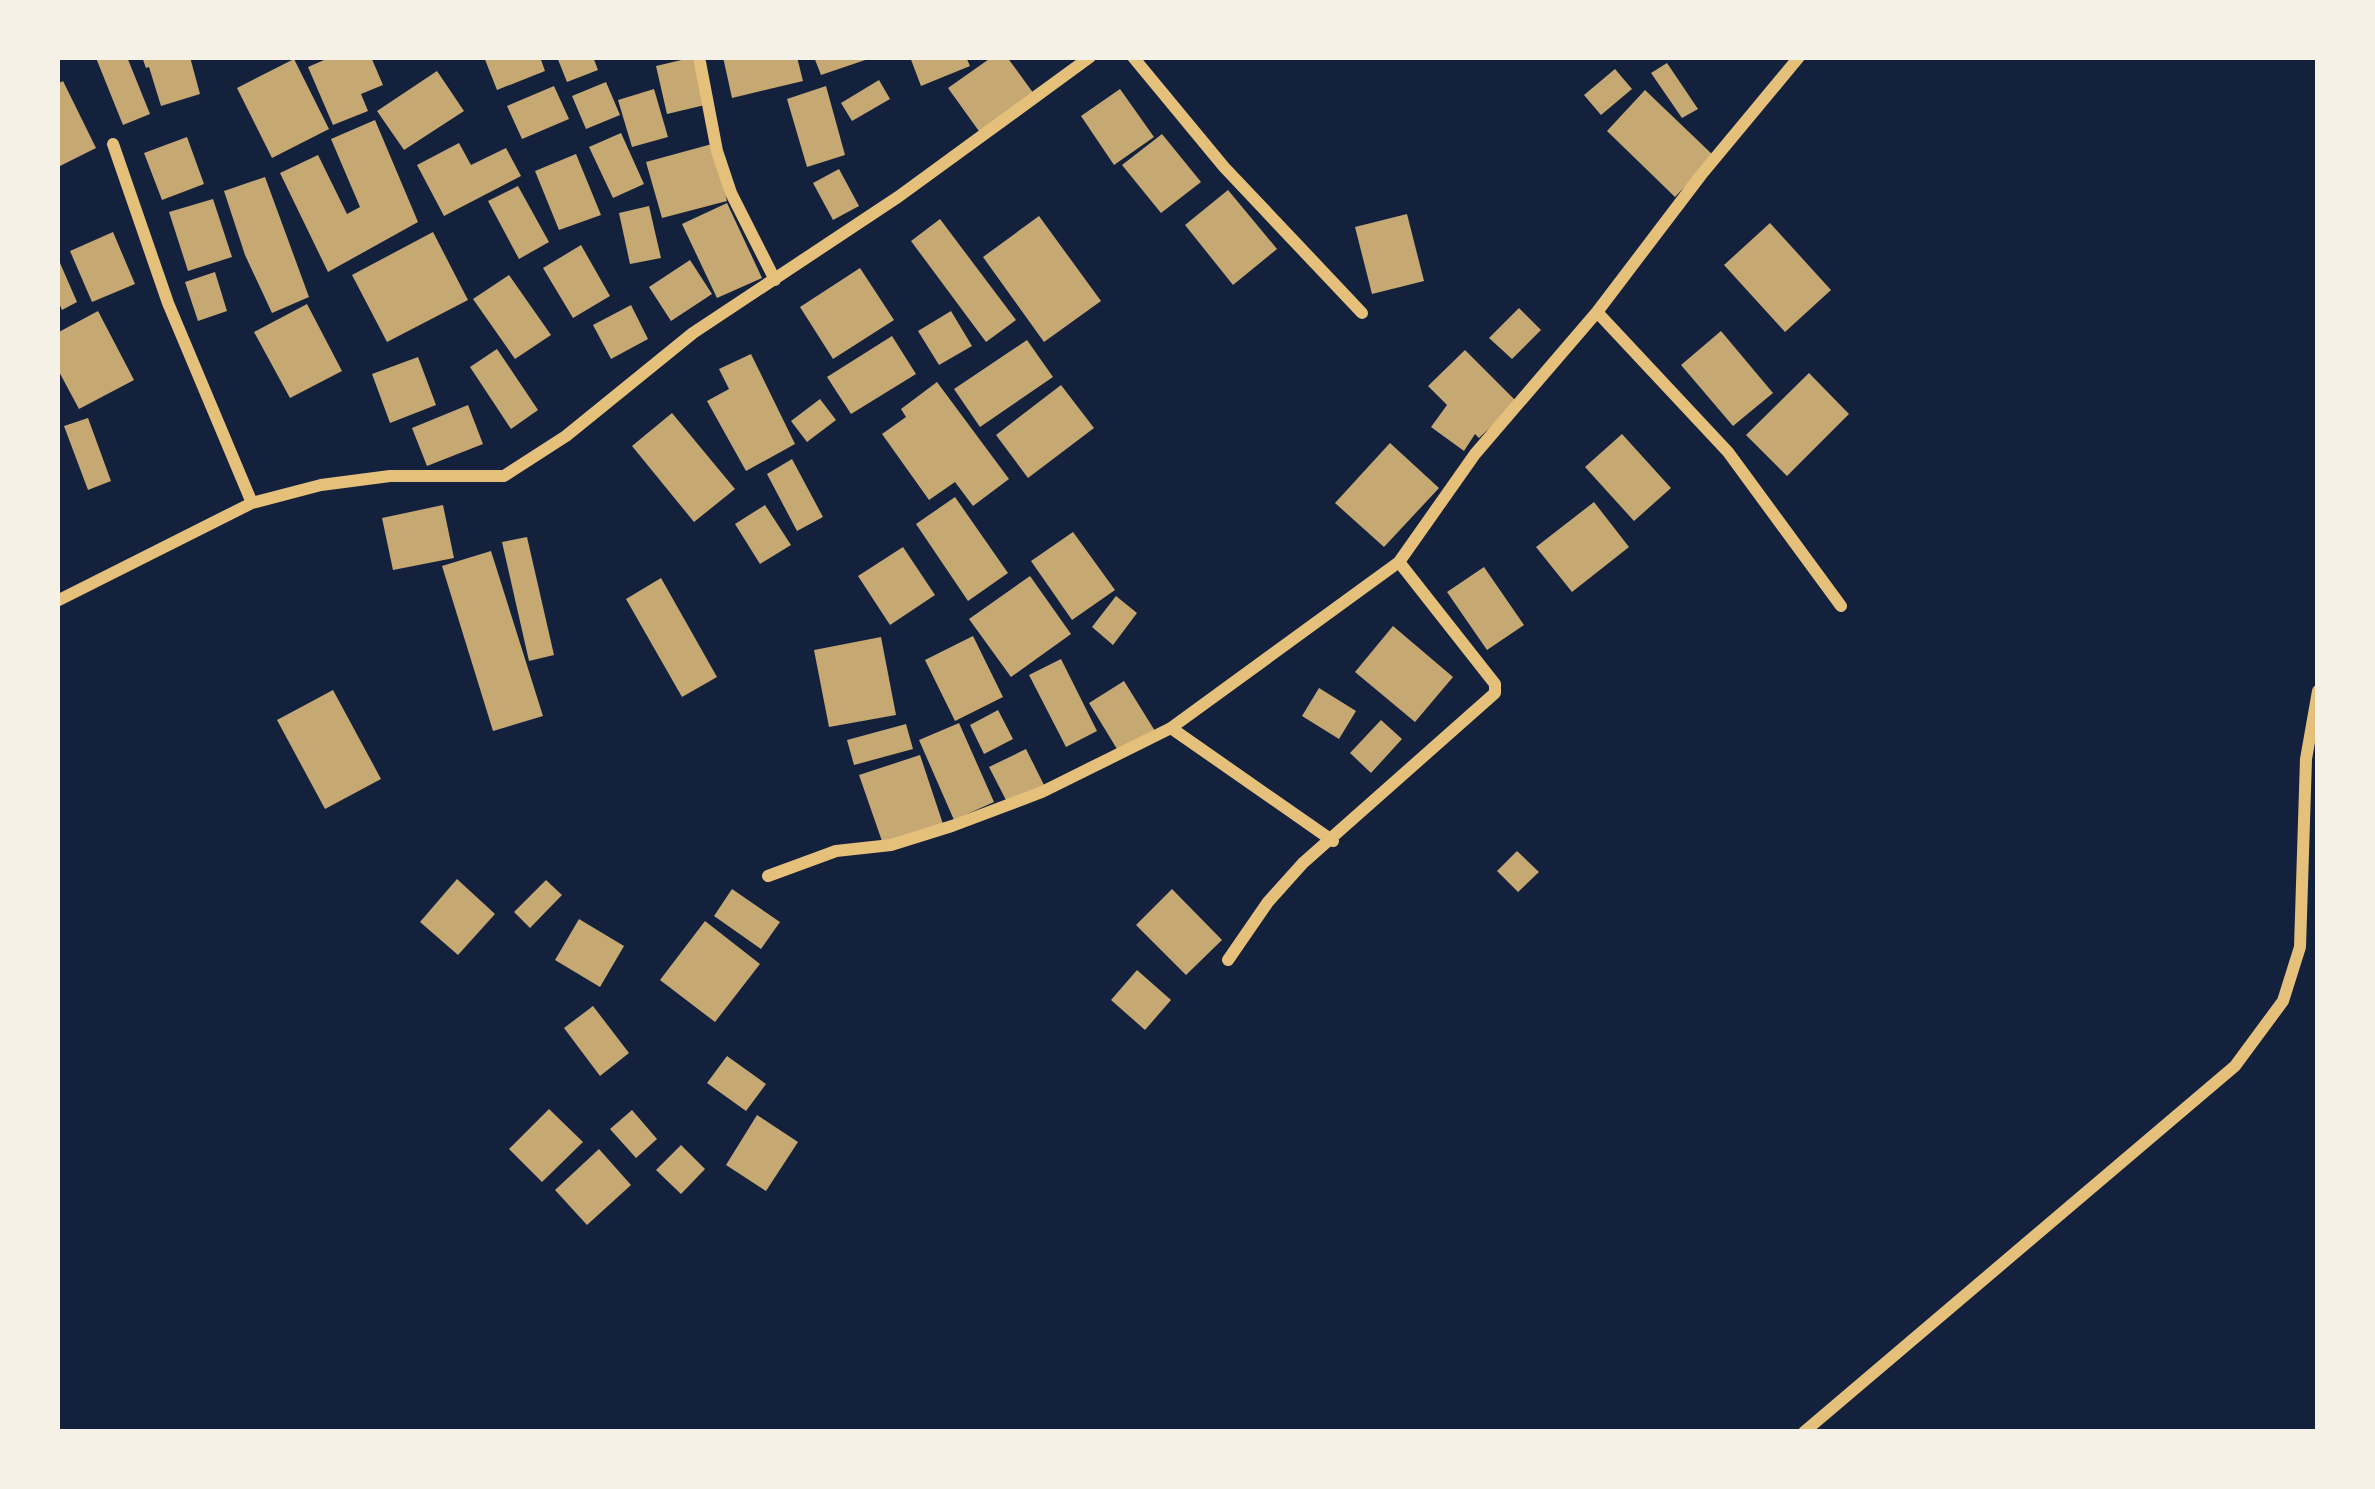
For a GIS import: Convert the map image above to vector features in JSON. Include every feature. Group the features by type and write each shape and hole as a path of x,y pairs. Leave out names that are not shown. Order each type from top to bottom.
{"street":[{"path":"699,57 717,151 731,193 775,280"},
{"path":"57,601 252,503 321,485 391,476 504,476 566,436 693,333 898,197 1090,57"},
{"path":"1133,57 1194,133 1362,313"},
{"path":"768,876 836,851 891,844 984,814 1042,792 1171,728 1399,562 1475,454 1597,312 1799,57"},
{"path":"113,144 168,303 252,503"},
{"path":"1597,312 1728,452 1840,605"},
{"path":"1228,960 1268,902 1304,863 1491,700 1496,688 1399,562"},
{"path":"1804,1432 2235,1066 2283,1001 2300,947 2306,759 2318,692"},
{"path":"1171,728 1333,841"}],"building":[{"path":"99,57 127,57 150,114 123,125"},
{"path":"142,57 190,57 200,94 161,106"},
{"path":"331,57 371,57 383,85 361,94 368,111 333,125 308,67"},
{"path":"484,57 540,57 545,71 497,90"},
{"path":"557,57 593,57 598,70 567,82"},
{"path":"694,57 705,105 667,114 656,66"},
{"path":"723,57 797,57 803,81 732,98"},
{"path":"814,57 870,57 871,58 821,75"},
{"path":"910,57 966,57 970,66 921,86"},
{"path":"992,57 1007,57 1034,94 981,134 948,88"},
{"path":"294,59 329,129 272,158 237,88"},
{"path":"1667,63 1698,109 1682,118 1651,73"},
{"path":"1615,69 1632,89 1601,115 1584,95"},
{"path":"437,71 464,111 404,150 377,111"},
{"path":"879,80 890,99 852,121 841,103"},
{"path":"63,81 96,148 60,166 57,84"},
{"path":"606,82 620,115 586,129 572,96"},
{"path":"554,86 569,119 522,139 507,106"},
{"path":"826,86 845,155 807,167 787,99"},
{"path":"654,89 668,137 632,147 618,100"},
{"path":"1120,89 1154,137 1114,165 1081,116"},
{"path":"1645,90 1714,156 1675,197 1607,131"},
{"path":"375,120 418,222 328,272 280,173 318,155 347,214 360,207 331,139"},
{"path":"621,133 644,184 613,198 589,147"},
{"path":"1162,134 1201,182 1161,213 1122,165"},
{"path":"187,137 204,184 162,200 144,153"},
{"path":"459,143 471,165 506,148 521,176 444,216 417,165"},
{"path":"712,144 727,201 662,218 646,162"},
{"path":"576,154 601,215 559,230 535,171"},
{"path":"839,169 859,206 833,220 813,183"},
{"path":"265,177 309,297 272,313 245,255 224,191"},
{"path":"518,186 549,242 519,259 488,201"},
{"path":"1228,190 1277,249 1233,285 1185,225"},
{"path":"213,199 232,257 188,271 169,212"},
{"path":"727,203 762,278 717,298 682,224"},
{"path":"649,206 661,258 630,264 619,213"},
{"path":"1407,214 1424,281 1372,294 1355,227"},
{"path":"1039,216 1101,301 1044,342 983,257"},
{"path":"940,219 1016,320 986,342 911,241"},
{"path":"1770,223 1831,290 1785,332 1724,265"},
{"path":"113,232 135,284 92,302 70,251"},
{"path":"433,232 468,300 387,342 352,275"},
{"path":"581,245 610,296 573,318 543,268"},
{"path":"57,256 77,302 62,310 57,299"},
{"path":"690,260 712,294 671,321 649,287"},
{"path":"860,268 894,320 833,359 800,307"},
{"path":"215,272 227,311 198,321 185,282"},
{"path":"509,275 551,335 515,359 473,299"},
{"path":"307,304 342,371 290,398 254,332"},
{"path":"631,305 648,339 611,359 593,325"},
{"path":"1519,308 1541,330 1512,359 1489,338"},
{"path":"98,311 134,380 79,409 57,368 57,333"},
{"path":"951,311 972,346 939,365 918,331"},
{"path":"1721,331 1773,393 1733,426 1681,365"},
{"path":"892,336 916,374 851,414 827,377"},
{"path":"1027,340 1053,377 980,427 954,389"},
{"path":"497,349 538,410 511,429 470,367"},
{"path":"1465,350 1517,402 1479,438 1475,434 1464,451 1431,427 1447,405 1428,386"},
{"path":"751,354 795,444 746,471 707,401 729,389 719,369"},
{"path":"418,357 436,405 390,423 372,374"},
{"path":"1809,373 1849,414 1787,476 1746,435"},
{"path":"937,382 1009,479 973,506 955,482 929,500 882,434 906,417 901,409"},
{"path":"1061,385 1094,428 1028,478 996,435"},
{"path":"820,399 836,420 807,442 791,421"},
{"path":"468,405 483,444 427,466 412,428"},
{"path":"672,413 735,489 694,522 632,446"},
{"path":"88,418 111,481 88,490 64,426"},
{"path":"1622,434 1671,488 1634,521 1585,467"},
{"path":"1390,443 1439,488 1384,547 1335,503"},
{"path":"792,459 823,517 797,531 767,474"},
{"path":"955,497 1008,573 968,601 916,524"},
{"path":"1594,502 1629,547 1572,592 1536,547"},
{"path":"443,505 454,558 393,570 382,518"},
{"path":"765,505 791,545 760,564 735,524"},
{"path":"1073,532 1115,590 1072,620 1031,561"},
{"path":"527,537 554,655 529,661 502,542"},
{"path":"903,547 935,595 890,625 858,576"},
{"path":"491,551 543,716 493,731 442,566"},
{"path":"1484,567 1524,625 1487,650 1447,592"},
{"path":"1030,576 1071,634 1011,677 969,619"},
{"path":"661,578 717,677 682,697 626,599"},
{"path":"1116,596 1137,613 1113,645 1092,627"},
{"path":"1393,626 1453,677 1415,722 1355,672"},
{"path":"973,636 1003,697 955,721 925,660"},
{"path":"881,637 896,715 829,727 814,650"},
{"path":"1061,659 1097,731 1066,747 1029,675"},
{"path":"1124,681 1155,731 1120,754 1089,703"},
{"path":"1319,688 1356,711 1339,739 1302,716"},
{"path":"333,690 381,779 325,809 277,720"},
{"path":"998,710 1013,739 984,754 970,725"},
{"path":"1381,720 1402,739 1371,773 1350,753"},
{"path":"959,723 994,802 954,820 919,740"},
{"path":"906,724 913,749 854,765 847,740"},
{"path":"1026,749 1044,785 1008,804 989,767"},
{"path":"920,755 943,824 883,844 859,775"},
{"path":"1517,851 1539,872 1518,892 1497,871"},
{"path":"457,879 495,914 458,955 420,922"},
{"path":"546,880 562,895 530,928 514,912"},
{"path":"732,889 780,922 761,949 714,916"},
{"path":"1172,889 1222,940 1186,975 1136,925"},
{"path":"579,919 624,946 600,987 555,960"},
{"path":"705,921 760,964 715,1022 660,980"},
{"path":"1137,970 1171,1000 1145,1030 1111,1000"},
{"path":"593,1006 629,1053 600,1076 564,1028"},
{"path":"727,1056 766,1084 746,1111 707,1083"},
{"path":"549,1109 583,1142 542,1182 509,1149"},
{"path":"632,1110 657,1139 636,1158 610,1129"},
{"path":"757,1115 798,1142 766,1191 726,1165"},
{"path":"681,1145 705,1169 681,1194 656,1170"},
{"path":"599,1149 631,1185 587,1225 555,1190"}]}
